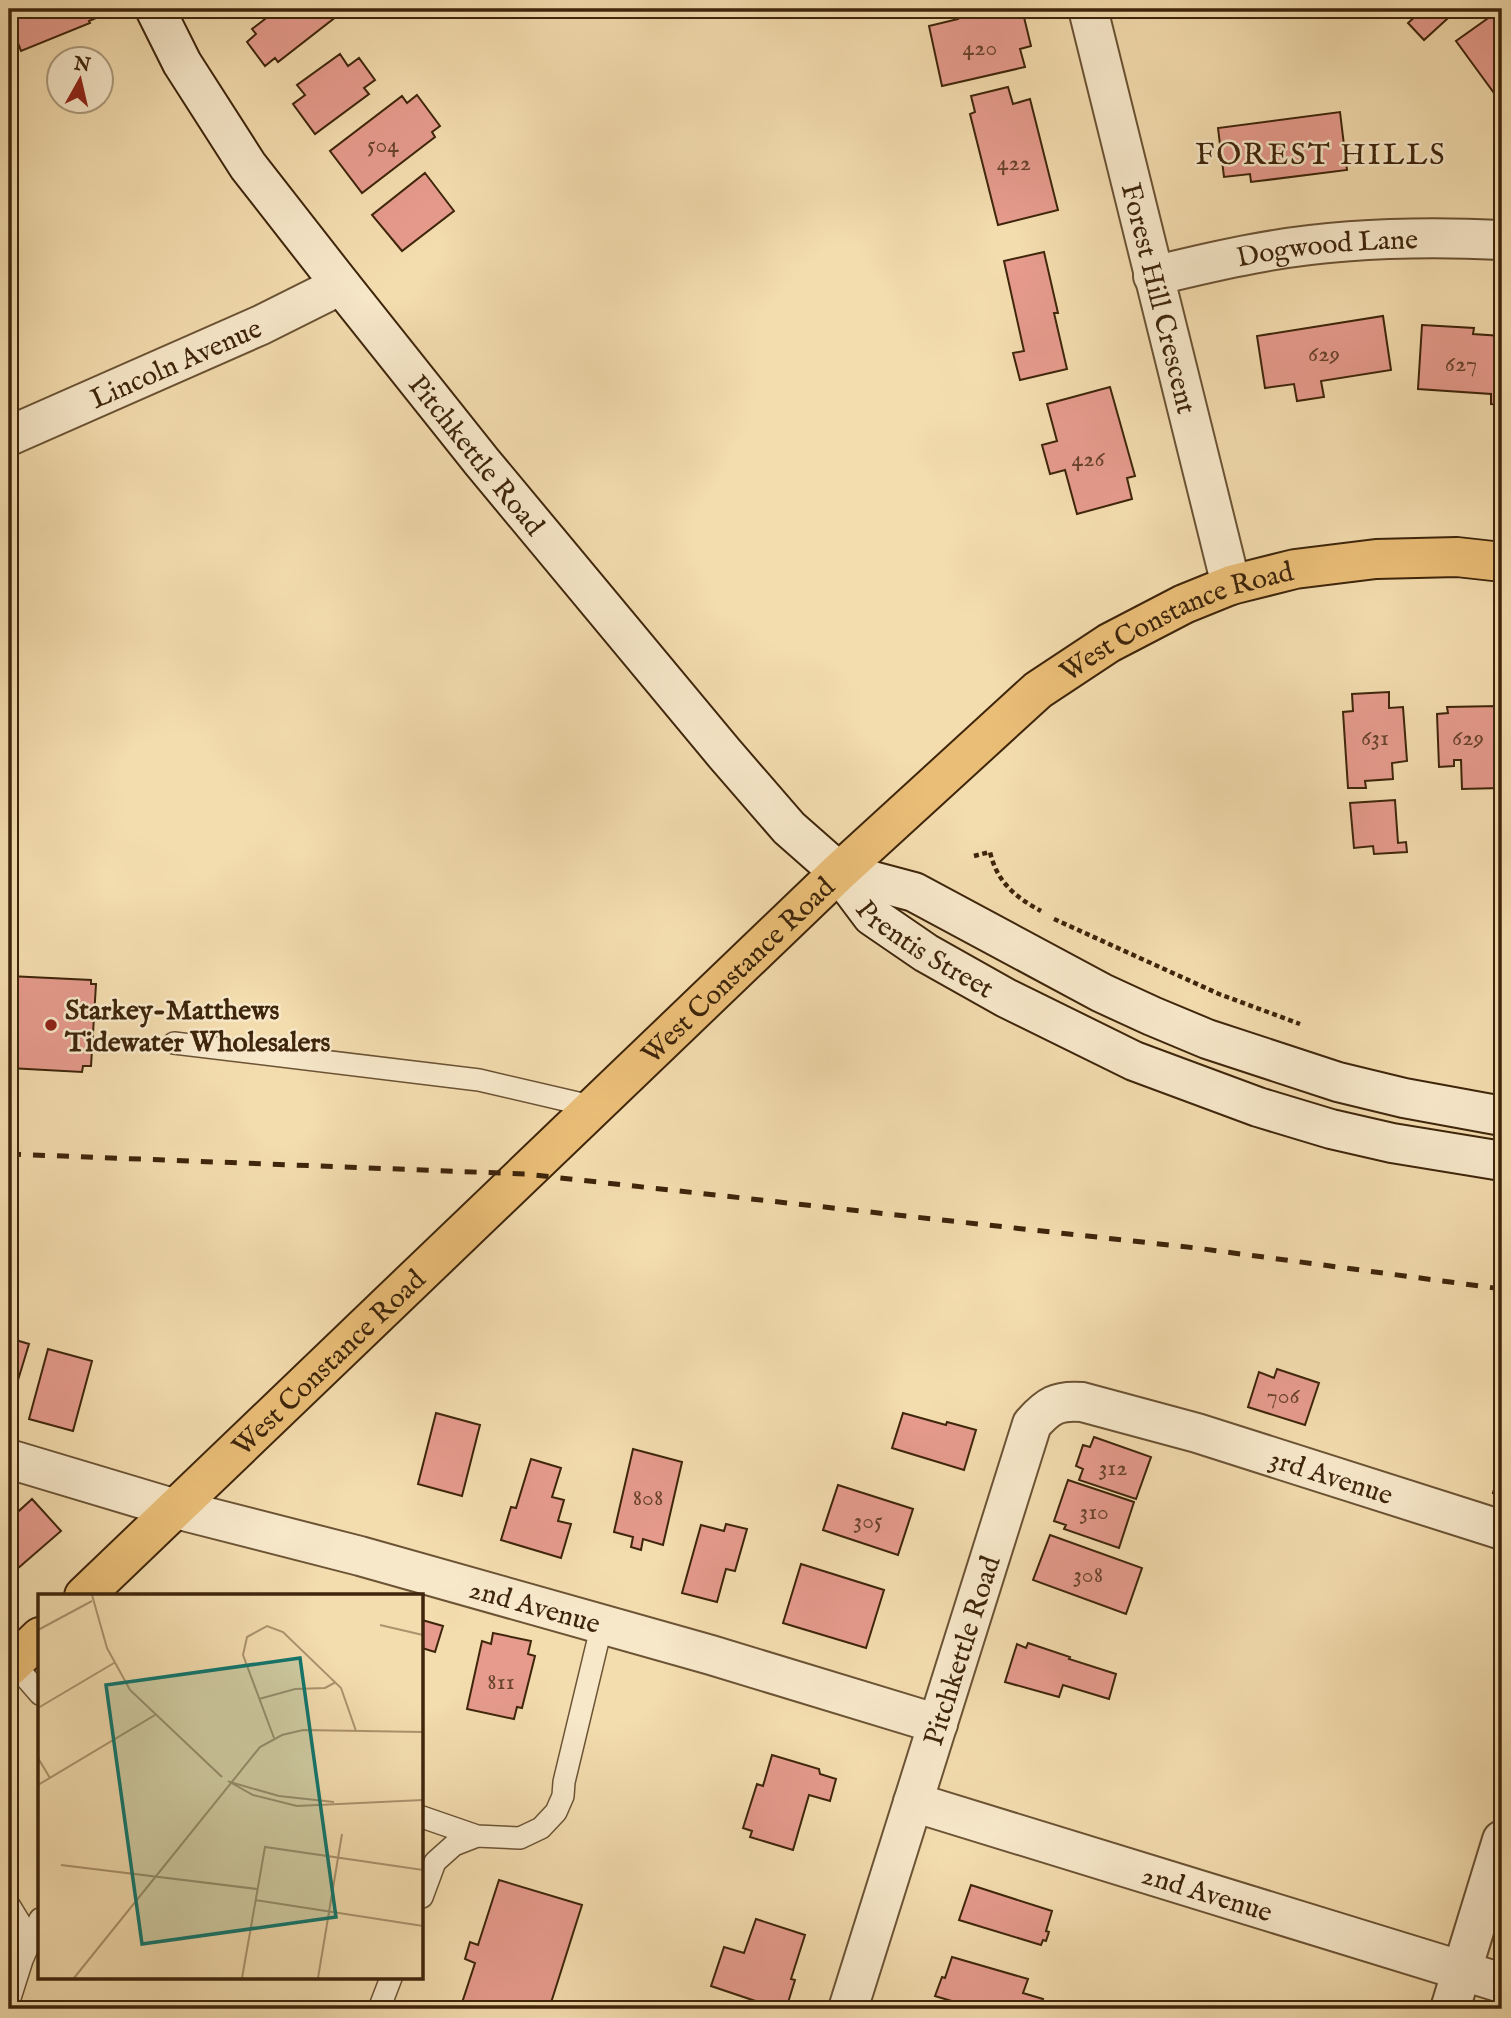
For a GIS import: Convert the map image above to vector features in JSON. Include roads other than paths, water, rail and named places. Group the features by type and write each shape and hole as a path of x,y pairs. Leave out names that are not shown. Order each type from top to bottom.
{"main road":[{"name":"West Constance Road","path":"86,1594 839,872 1038,690 1109,643 1184,604 1231,586 1295,569 1376,559 1457,557 1502,562"},
{"path":"11,1665 38,1639"}],"street":[{"name":"Pitchkettle Road","path":"155,9 183,63 248,166 341,285 482,462 715,743 789,828 839,872"},
{"name":"Forest Hill Crescent","path":"1088,9 1231,586"},
{"name":"Dogwood Lane","path":"1153,276 1254,253 1336,242 1439,237 1502,240"},
{"name":"Lincoln Avenue","path":"9,436 261,325 341,285"},
{"name":"Prentis Street","path":"839,872 914,892 1102,993 1207,1039 1338,1082 1404,1098 1502,1116"},
{"name":"Prentis Street","path":"839,872 872,916 926,953 1006,999 1134,1061 1258,1107 1331,1129 1392,1143 1502,1161"},
{"name":"Pitchkettle Road","path":"848,2009 1032,1424 1046,1408 1065,1401 1082,1402 1160,1423"},
{"name":"3rd Avenue","path":"1160,1423 1502,1530"},
{"name":"2nd Avenue","path":"9,1459 176,1509 360,1556 711,1655 937,1724"},
{"name":"2nd Avenue","path":"913,1802 1502,1983"},
{"path":"1450,2009 1502,1840"}],"lane":[{"path":"174,1043 479,1080 595,1107"},
{"path":"424,1818 477,1836 520,1838 541,1828 556,1812 563,1796 564,1782 602,1624"},
{"path":"11,1665 38,1692"},
{"path":"424,1891 435,1861 454,1845 477,1836"},
{"path":"9,1905 30,1941"},
{"path":"9,2001 38,1923"},
{"path":"379,2009 390,1980"}],"railway":[{"path":"9,1154 525,1174 1196,1248 1502,1289"}],"place":[{"name":"Starkey-Matthews Tidewater Wholesalers","path":"51,1025"}],"district":[{"name":"FOREST HILLS","path":"1321,154"}]}
